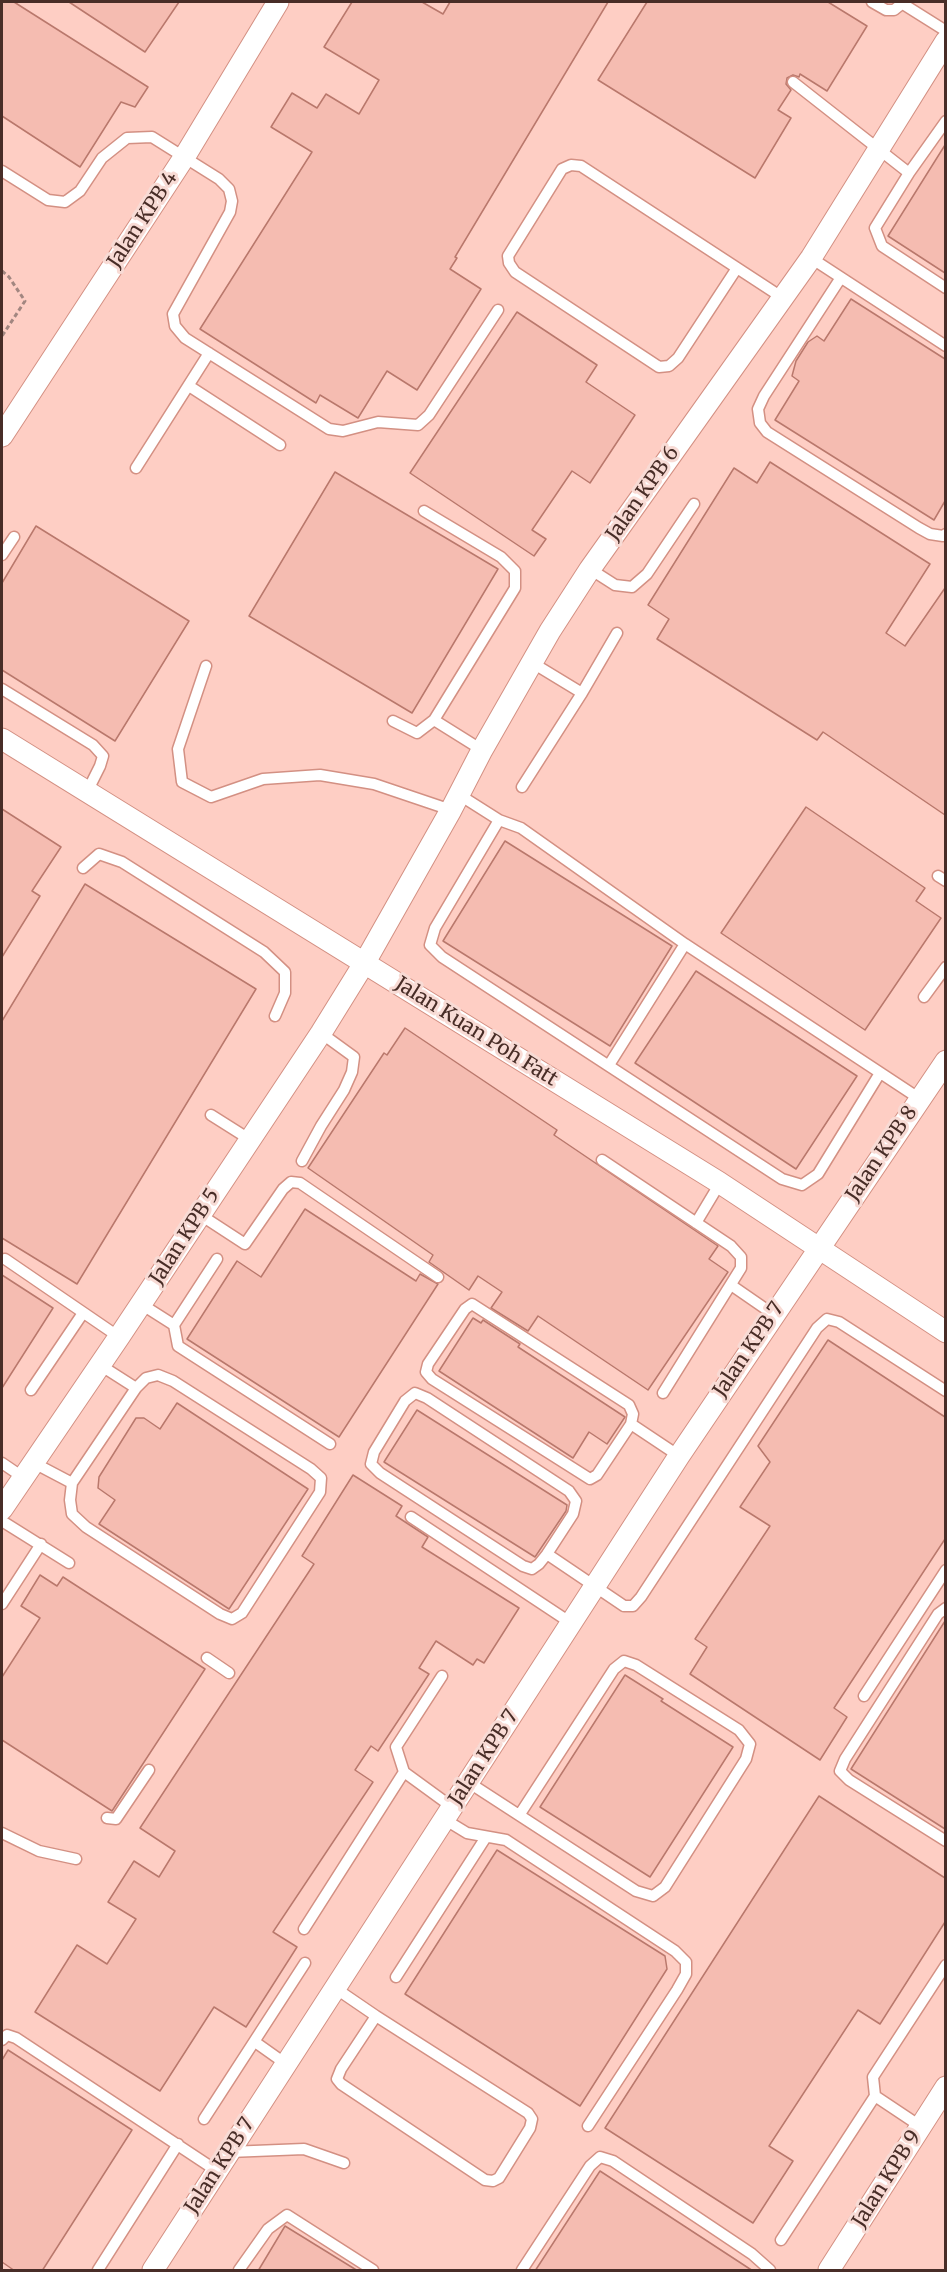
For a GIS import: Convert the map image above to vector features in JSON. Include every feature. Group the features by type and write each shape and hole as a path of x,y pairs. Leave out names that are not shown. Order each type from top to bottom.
{"street":[{"name":"Jalan KPB 4","path":"2,436 185,156 278,2"},
{"name":"Jalan KPB 6","path":"365,962 531,663 590,569 811,258 945,40"},
{"name":"Jalan Kuan Poh Fatt","path":"2,742 365,962 720,1184 945,1332"},
{"name":"Jalan KPB 5","path":"2,1509 321,1033 365,962"},
{"name":"Jalan KPB 8","path":"819,1248 945,1061"},
{"name":"Jalan KPB 7","path":"153,2270 679,1456 819,1248"},
{"name":"Jalan KPB 9","path":"829,2271 945,2087"}],"lane":[{"path":"872,2 886,10 894,10 904,3 945,40"},
{"path":"793,82 909,173"},
{"path":"945,121 875,228 882,246 945,288"},
{"path":"2,171 48,200 65,202 80,191 102,158 127,138 152,137 185,156 224,184 229,189 232,201 230,212 174,314 175,326 185,338 329,429 343,431 378,422 418,425 429,415 498,310"},
{"path":"737,268 678,358 669,366 659,368 515,272 509,263 508,256 562,169 571,165 581,166 783,298"},
{"path":"811,258 945,346"},
{"path":"840,279 765,396 758,409 760,423 767,432 919,528 930,534 943,536 945,534"},
{"path":"135,468 209,353"},
{"path":"189,386 280,445"},
{"path":"590,569 615,585 632,587 647,574 694,504"},
{"path":"393,720 417,732 434,720 514,588 515,571 501,558 424,511"},
{"path":"2,555 14,537"},
{"path":"522,787 617,633"},
{"path":"531,663 582,693"},
{"path":"206,666 178,750 182,782 210,797 263,779 320,775 374,783 454,802 521,828 685,944 920,1099"},
{"path":"2,689 93,745 103,756 87,792"},
{"path":"434,720 482,750"},
{"path":"499,820 435,928 430,945 442,957 782,1179 802,1185 818,1174 880,1073"},
{"path":"82,868 99,854 122,862 264,952 285,972 285,993 275,1016"},
{"path":"609,1065 685,944"},
{"path":"924,997 945,967"},
{"path":"302,1161 344,1090 352,1072 354,1057 321,1033"},
{"path":"211,1115 249,1139"},
{"path":"602,1160 731,1246 741,1257 741,1268 663,1393"},
{"path":"199,1214 245,1244 283,1189 291,1182 300,1183 438,1277"},
{"path":"696,1223 720,1184"},
{"path":"5,1259 119,1337"},
{"path":"217,1259 174,1325 178,1346 330,1444"},
{"path":"731,1285 773,1314"},
{"path":"141,1304 174,1325"},
{"path":"472,1304 629,1405 633,1414 631,1424 597,1475 590,1479 432,1379 426,1372 428,1364 465,1309 472,1304"},
{"path":"31,1390 84,1313"},
{"path":"547,1554 624,1606 633,1606 817,1328 827,1319 839,1322 945,1391"},
{"path":"100,1365 136,1388"},
{"path":"158,1375 173,1381 311,1469 321,1478 320,1492 242,1613 232,1619 220,1614 86,1527 72,1514 70,1500 72,1483 136,1388 146,1378 158,1375"},
{"path":"415,1393 427,1398 569,1491 576,1501 573,1514 547,1554 532,1569 523,1566 380,1473 371,1464 374,1452 405,1401 415,1393"},
{"path":"631,1424 679,1456"},
{"path":"2,1463 72,1483"},
{"path":"411,1517 571,1623"},
{"path":"2,1521 69,1563"},
{"path":"2,1604 41,1544"},
{"path":"864,1696 945,1570"},
{"path":"945,1608 938,1614 844,1759 840,1771 849,1780 945,1841"},
{"path":"207,1658 229,1673"},
{"path":"468,1782 636,1891 652,1896 665,1887 746,1758 750,1744 739,1730 636,1665 624,1661 614,1668 520,1814"},
{"path":"442,1676 396,1747 404,1772 467,1833 506,1840 675,1952 686,1962 686,1974 677,1990 588,2126"},
{"path":"107,1818 116,1819 148,1770"},
{"path":"304,1929 404,1772"},
{"path":"2,1833 39,1851 76,1859"},
{"path":"396,1977 486,1837"},
{"path":"204,2119 305,1963"},
{"path":"781,2240 875,2096 873,2077 945,1965"},
{"path":"335,1988 528,2113 532,2119 530,2128 498,2178 493,2181 485,2180 341,2084 337,2079 341,2069 376,2016"},
{"path":"2,2040 7,2036 16,2038 217,2171"},
{"path":"255,2042 286,2064"},
{"path":"875,2096 920,2126"},
{"path":"98,2271 178,2144"},
{"path":"229,2152 304,2149 344,2163"},
{"path":"522,2271 590,2166 600,2157 613,2161 752,2254 770,2271"},
{"path":"239,2271 268,2229 287,2215 373,2271"}],"path":[{"path":"2,272 9,277 25,301 2,336"}],"shaded area":[{"path":"2,2 945,2 945,2270 2,2270"}],"building":[{"path":"2,2 14,2 148,87 135,107 121,102 80,167 2,116"},
{"path":"69,2 179,2 145,52"},
{"path":"352,2 422,2 443,14 450,2 608,2 455,257 457,258 450,269 481,289 417,390 387,371 358,418 320,395 316,403 200,329 312,152 271,127 292,93 317,108 326,94 359,114 379,80 324,47"},
{"path":"647,2 828,2 867,26 827,91 800,74 799,77 793,75 787,78 786,84 791,90 778,110 791,118 755,178 598,80"},
{"path":"945,145 945,273 888,236"},
{"path":"851,299 945,359 945,501 934,520 775,420 799,381 792,376 796,361 808,342 817,336 824,341"},
{"path":"517,312 597,365 586,382 635,415 590,483 572,471 532,530 546,539 534,556 410,473"},
{"path":"770,462 930,564 886,633 905,646 945,588 945,815 823,732 817,740 657,639 669,619 648,605 734,468 757,483"},
{"path":"335,472 498,569 412,713 249,616"},
{"path":"36,526 189,621 115,741 2,670 2,583"},
{"path":"806,807 925,888 916,901 941,918 865,1030 721,933"},
{"path":"2,809 61,847 32,891 40,896 2,957"},
{"path":"505,841 672,946 610,1046 443,941"},
{"path":"85,884 256,989 77,1284 2,1238 2,1021"},
{"path":"696,971 857,1076 796,1169 635,1063"},
{"path":"405,1028 557,1130 554,1135 718,1246 709,1259 728,1272 648,1390 538,1316 528,1331 491,1308 502,1292 478,1276 469,1290 429,1262 433,1255 308,1168 384,1053 387,1055"},
{"path":"305,1209 416,1281 420,1274 438,1284 339,1437 187,1339 237,1261 261,1277"},
{"path":"2,1275 53,1308 2,1388"},
{"path":"473,1318 481,1323 483,1320 520,1344 518,1347 625,1417 607,1444 589,1432 573,1458 439,1371"},
{"path":"828,1340 945,1417 945,1539 834,1708 847,1717 820,1760 690,1674 707,1647 695,1639 770,1526 740,1507 770,1462 758,1446"},
{"path":"177,1403 308,1489 229,1609 99,1524 115,1500 98,1488 99,1477 136,1418 144,1418 160,1429"},
{"path":"417,1410 567,1505 566,1511 535,1557 384,1462"},
{"path":"353,1475 402,1506 396,1516 428,1537 422,1547 519,1608 484,1663 477,1659 473,1665 436,1641 419,1668 429,1674 378,1751 371,1746 355,1770 373,1782 273,1932 297,1947 246,2027 214,2007 160,2091 35,2012 77,1945 107,1964 136,1919 108,1902 134,1861 159,1877 175,1851 140,1828 314,1564 302,1556"},
{"path":"40,1575 57,1586 63,1577 205,1669 112,1811 2,1740 2,1677 40,1618 21,1606"},
{"path":"945,1621 945,1829 851,1769"},
{"path":"625,1675 733,1747 650,1877 540,1807"},
{"path":"819,1796 945,1878 945,1922 880,2024 858,2010 769,2146 793,2161 753,2223 605,2128"},
{"path":"497,1850 665,1956 667,1969 580,2106 405,1994"},
{"path":"8,2050 132,2130 42,2271 15,2271 2,2262 2,2060"},
{"path":"600,2171 753,2271 535,2271"},
{"path":"285,2226 358,2271 258,2271"}]}
